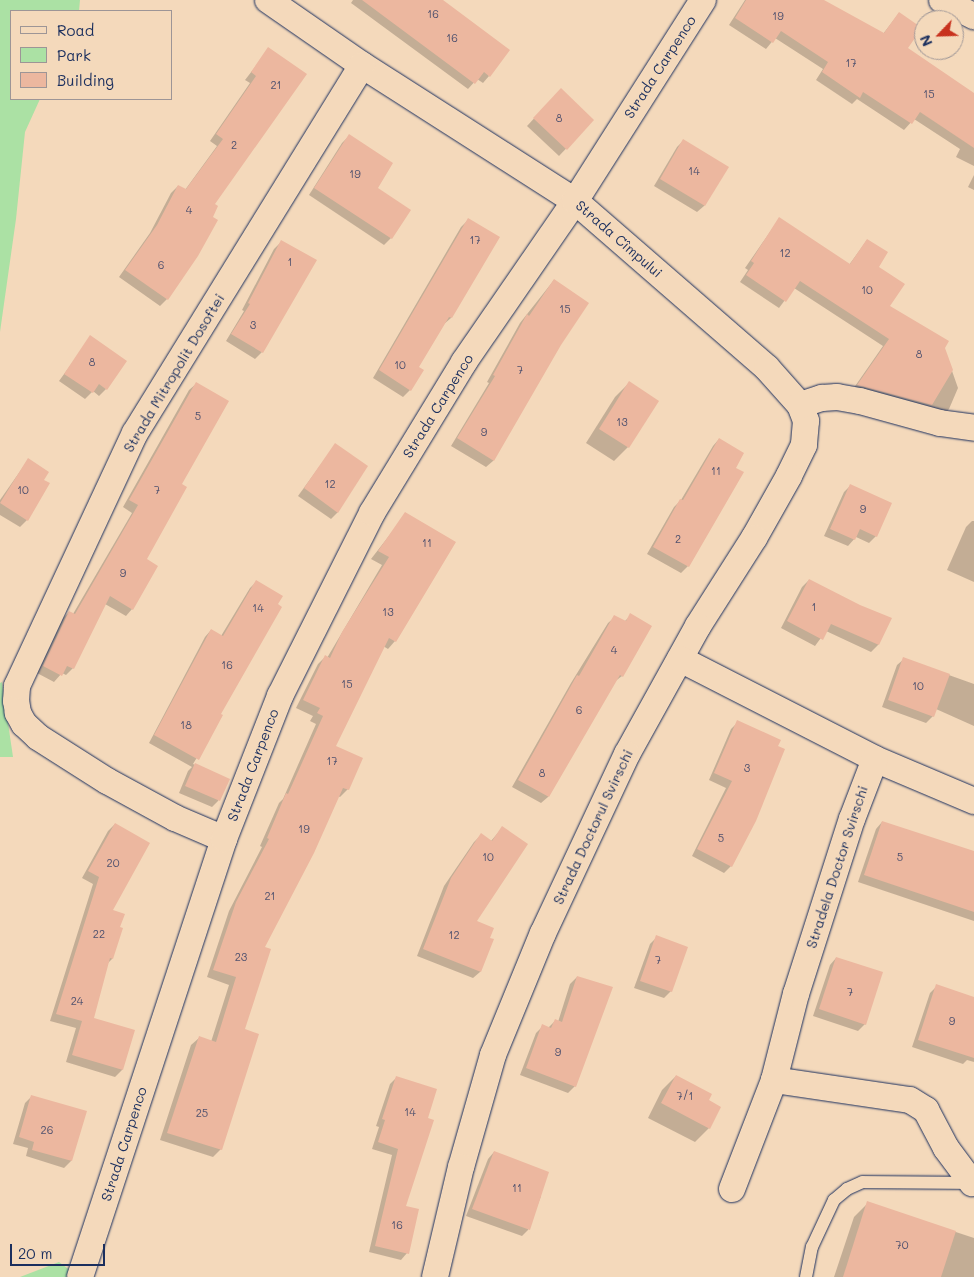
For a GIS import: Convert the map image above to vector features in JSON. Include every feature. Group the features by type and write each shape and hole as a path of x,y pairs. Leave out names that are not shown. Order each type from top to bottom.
{"street":[{"name":"Strada Cîmpului","path":"268,0 362,64 575,201 766,368 800,405"},
{"name":"Strada Carpenco","path":"80,1277 224,839 280,696 372,513 464,362 575,201 703,0"},
{"path":"942,0 974,16"},
{"name":"Strada Mitropolit Dosoftei","path":"24,724 18,713 16,701 17,686 135,433 362,64"},
{"path":"800,405 822,398 838,397 860,400 940,423 974,428"},
{"name":"Strada Doctorul Svirschi","path":"435,1277 461,1167 493,1055 543,933 627,754 680,659 754,538 804,445 806,421 800,405"},
{"path":"680,659 876,759 974,801"},
{"name":"Strada Carpenco","path":"24,724 38,737 107,782 175,818 224,839"},
{"name":"Stradela Doctor Svirschi","path":"732,1189 774,1080 796,994 852,819 876,759"},
{"path":"774,1080 910,1100 926,1110 946,1148 973,1183"}],"lane":[{"path":"806,1277 812,1247 834,1200 847,1189 863,1182 973,1183"}],"green space":[{"path":"0,0 80,0 79,10 10,10 10,100 40,100 25,132 16,219 0,332"},
{"path":"2,682 13,757 0,757 0,683"},
{"path":"59,1262 79,1277 20,1277"}],"building":[{"path":"362,0 443,0 510,50 490,77 484,72 475,84"},
{"path":"746,0 824,0 884,33 899,12 914,22 914,39 908,48 914,52 914,60 926,60 974,93 974,148 920,112 912,124 863,92 860,98 822,72 828,62 781,31 773,43 735,18"},
{"path":"268,47 307,74 215,204 218,206 213,217 218,220 198,256 168,300 125,270 157,225 178,185 186,189 223,139 216,134 256,76 251,72"},
{"path":"561,88 594,120 567,150 533,118"},
{"path":"349,134 393,163 378,188 411,210 392,239 314,188"},
{"path":"683,139 729,167 705,206 660,179"},
{"path":"779,217 850,264 867,239 888,252 879,267 905,284 890,306 949,341 945,348 953,370 932,405 857,385 889,339 800,281 786,302 746,275 754,263 751,261"},
{"path":"468,218 500,237 452,318 449,317 419,367 424,370 411,391 379,370"},
{"path":"281,240 317,260 263,353 231,334 250,304 248,303"},
{"path":"554,279 589,303 561,345 494,461 457,438 495,376 493,375 527,314 529,316"},
{"path":"90,335 127,361 107,390 99,384 93,393 64,374"},
{"path":"629,381 659,401 629,448 599,429"},
{"path":"196,382 229,401 182,484 187,487 147,559 158,566 133,610 110,596 74,669 67,666 62,676 43,666 69,611 75,614 138,505 129,500"},
{"path":"719,438 744,453 736,468 744,472 689,567 653,547 680,499 683,500"},
{"path":"335,443 368,466 338,513 304,488"},
{"path":"28,458 49,472 44,480 50,483 28,521 0,503"},
{"path":"850,484 892,503 877,537 860,529 855,540 830,529"},
{"path":"405,512 456,542 396,642 389,638 336,746 363,758 349,790 343,788 314,853 265,947 271,949 245,1029 259,1034 222,1150 167,1133 199,1036 216,1042 236,977 213,970 236,902 269,839 267,838 286,793 288,794 323,716 317,713 320,708 303,700 325,655 330,658 342,632 389,557 378,551"},
{"path":"809,579 860,605 892,618 879,645 831,624 823,640 787,621"},
{"path":"256,580 283,596 278,604 282,607 221,714 223,715 199,760 154,735 211,629 223,636"},
{"path":"630,613 652,626 623,677 620,675 549,797 518,780 577,675 579,676 614,615 626,621"},
{"path":"903,657 950,674 934,717 888,700"},
{"path":"737,720 781,740 778,746 785,749 756,821 732,867 697,849 732,781 714,773"},
{"path":"195,763 230,779 220,801 185,786"},
{"path":"882,821 974,851 974,912 864,875"},
{"path":"115,823 150,843 113,910 125,914 120,927 123,928 113,959 110,958 94,1018 135,1030 123,1070 72,1055 82,1021 56,1014 99,877 88,871"},
{"path":"502,826 528,844 477,921 494,928 490,938 494,939 481,972 423,949 451,878 481,833 492,841"},
{"path":"656,935 688,947 672,992 640,981"},
{"path":"836,957 883,972 866,1025 819,1009"},
{"path":"577,976 613,987 576,1087 526,1068 542,1024 551,1028 555,1019 562,1022"},
{"path":"936,984 974,997 974,1058 918,1040"},
{"path":"676,1075 712,1094 709,1100 721,1107 710,1129 661,1103"},
{"path":"396,1076 437,1089 428,1118 434,1120 406,1206 419,1209 409,1254 375,1246 398,1149 378,1142 385,1120 382,1119"},
{"path":"31,1095 87,1111 72,1161 32,1150 34,1142 19,1137"},
{"path":"494,1151 549,1172 530,1230 472,1209"},
{"path":"867,1201 956,1231 941,1277 843,1277"}]}
